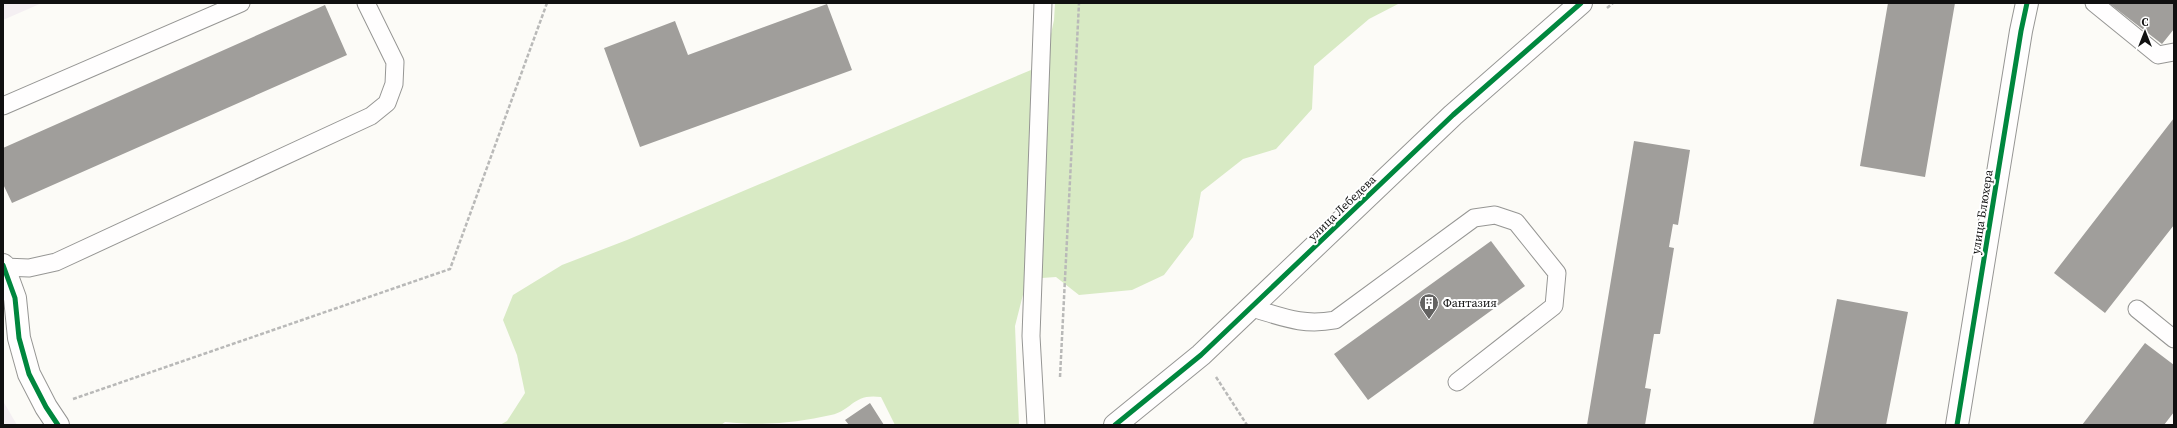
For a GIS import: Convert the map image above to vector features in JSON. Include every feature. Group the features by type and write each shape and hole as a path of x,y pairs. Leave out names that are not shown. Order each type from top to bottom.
{"street":[{"name":"улица Лебедева","path":"1115,425 1201,355 1453,115 1581,3"},
{"name":"улица Блюхера","path":"1957,425 2019,39 2027,3"},
{"path":"3,266 15,298 19,338 29,374 46,407 58,425"}],"lane":[{"path":"3,106 241,3"},
{"path":"3,266 29,268 56,262 371,116 387,103 394,84 395,62 366,3"},
{"path":"1036,425 1031,336 1043,3"},
{"path":"2094,3 2158,55 2174,52"},
{"path":"1252,308 1297,321 1316,323 1335,320 1474,218 1495,215 1516,222 1557,273 1554,306 1457,382"},
{"path":"2137,309 2174,339"}],"path":[{"path":"70,400 450,269 547,3"},
{"path":"1060,379 1079,3"},
{"path":"1201,355 1247,425"}],"shaded area":[{"path":"3,3 42,3 3,20"},
{"path":"3,401 17,425 3,425"}],"green space":[{"path":"1055,3 1400,3 1369,19 1314,66 1312,109 1276,149 1243,159 1201,192 1193,237 1164,275 1132,290 1079,295 1056,277 1027,279 1015,326 1019,425 895,425 881,397 872,396 864,397 838,413 805,420 778,423 752,424 725,422 721,425 500,425 507,421 525,393 517,355 503,320 513,295 562,265 627,240 1031,70 1048,48 1054,20"}],"building":[{"path":"1888,3 1955,3 1925,177 1860,166"},
{"path":"2174,3 2174,29 2162,44 2110,4"},
{"path":"827,4 852,70 640,147 604,48 675,21 688,55"},
{"path":"325,5 347,55 12,203 3,184 3,148"},
{"path":"2174,118 2174,225 2105,313 2054,273"},
{"path":"1634,141 1690,150 1678,225 1673,224 1669,247 1674,248 1660,334 1654,334 1645,388 1651,389 1645,425 1587,425"},
{"name":"Фантазия","path":"1491,241 1525,286 1368,400 1334,354"},
{"path":"1837,299 1908,312 1886,425 1813,425"},
{"path":"2145,343 2174,365 2174,412 2164,425 2082,425"},
{"path":"870,403 884,425 849,425 845,420"}],"cycle path":[{"path":"1115,425 1201,355 1453,115 1581,3"},
{"path":"1957,425 2021,31 2027,3"},
{"path":"3,265 15,298 19,338 29,374 46,407 58,425"}],"place":[{"name":"Фантазия","path":"1429,320"}]}
